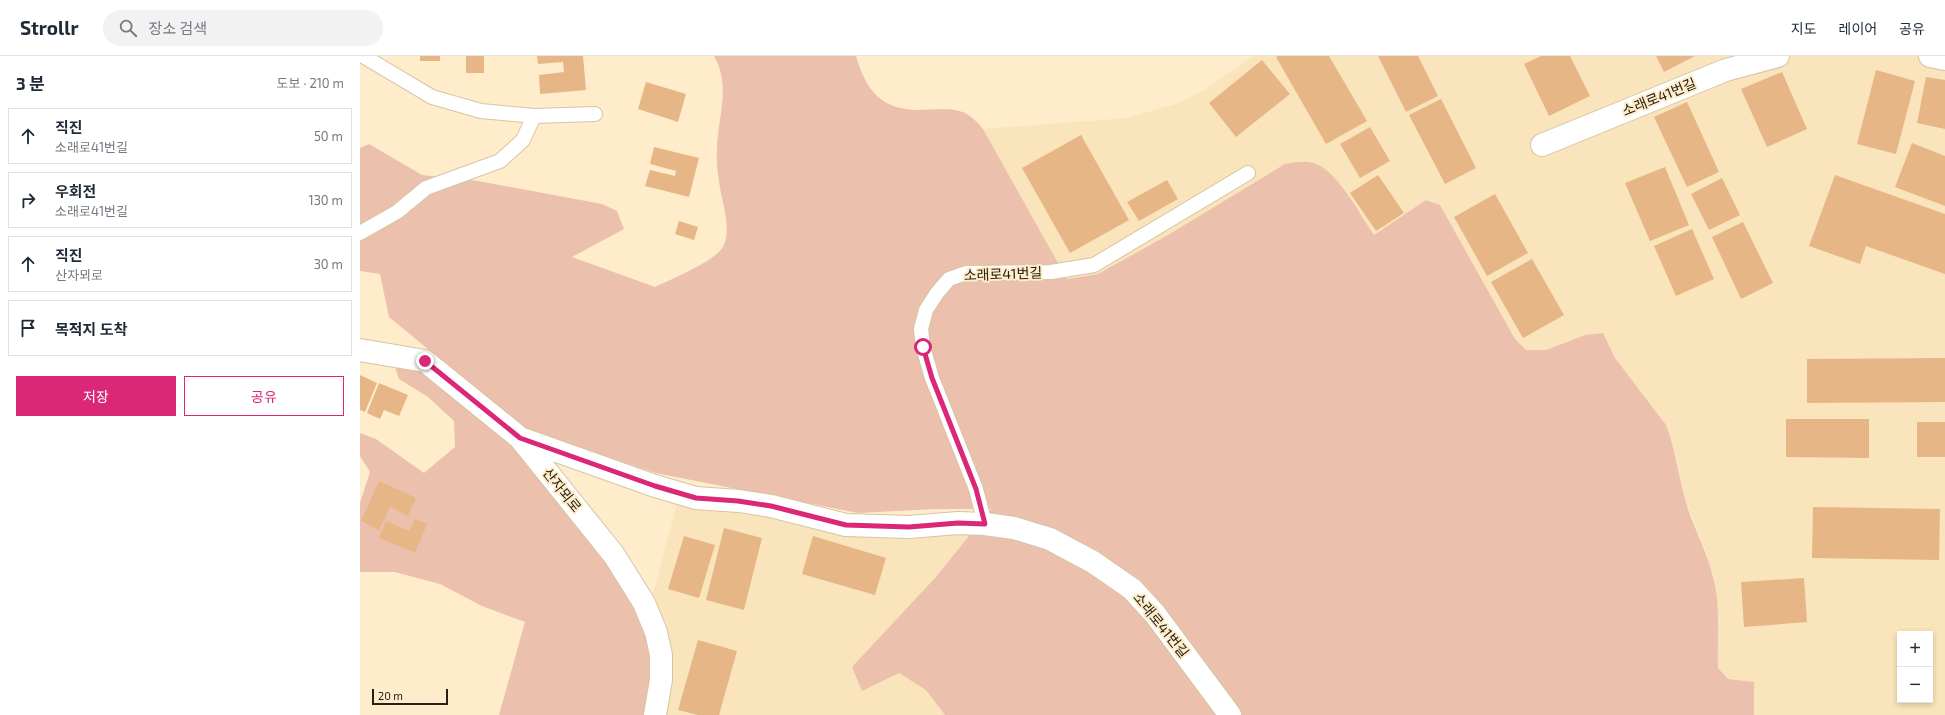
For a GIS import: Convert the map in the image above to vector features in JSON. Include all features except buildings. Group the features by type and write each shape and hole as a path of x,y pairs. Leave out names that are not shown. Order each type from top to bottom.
{"street":[{"name":"소래로41번길","path":"1542,145 1726,70 1778,56"},
{"path":"1930,56 1945,59"},
{"name":"산자뫼로","path":"360,350 425,361 520,438 614,555 644,603 656,632 661,655 661,680 655,715"},
{"name":"소래로41번길","path":"520,438 655,486 696,498 738,501 771,506 846,525 909,527 958,523 985,524 1014,528 1050,539 1093,562 1132,590 1155,614 1230,715"}],"lane":[{"path":"363,56 432,97 482,111 534,116 595,114"},
{"path":"360,233 397,212 426,188 500,161 523,140 534,116"},
{"name":"소래로41번길","path":"985,524 976,489 932,378 923,347 921,329 926,310 937,293 949,279 966,273 1051,272 1094,265 1248,173"}],"shaded area":[{"path":"714,56 856,56 865,79 877,96 885,102 906,109 939,109 963,112 983,129 1067,279 1098,274 1168,235 1285,164 1308,162 1325,169 1341,185 1374,235 1426,200 1440,205 1515,339 1526,350 1546,350 1585,335 1603,333 1615,358 1666,425 1691,519 1707,557 1715,588 1718,610 1718,668 1728,679 1754,682 1754,715 945,715 926,690 899,673 862,691 852,667 935,578 991,509 936,509 858,513 656,473 530,433 389,317 380,274 360,271 360,148 369,144 422,175 478,181 602,204 617,211 624,229 572,257 655,287 713,257 724,245 727,232 726,216 720,188 717,160 723,91 722,79"},
{"path":"1253,56 1945,56 1945,715 1754,715 1754,682 1728,679 1718,668 1717,606 1714,578 1707,554 1685,500 1670,438 1656,412 1637,389 1615,358 1603,333 1585,335 1546,350 1526,350 1515,339 1440,205 1426,200 1374,235 1332,175 1168,235 1098,274 1067,279 983,129 1127,118 1177,104 1206,89"},
{"path":"393,361 418,366 506,438 613,567 648,637 653,680 645,715 499,715 525,622 482,606 440,584 395,572 360,572 360,503 370,472 360,456 360,433 376,439 424,473 455,447 454,421 428,397 399,379"},
{"path":"678,501 976,529 935,578 862,691 899,673 926,690 945,715 663,715 671,687 670,642 652,596"}],"route":[{"path":"425,361 520,438 655,486 696,498 738,501 771,506 846,525 909,527 958,523 985,524 976,489 954,430 932,378 923,347"}]}
